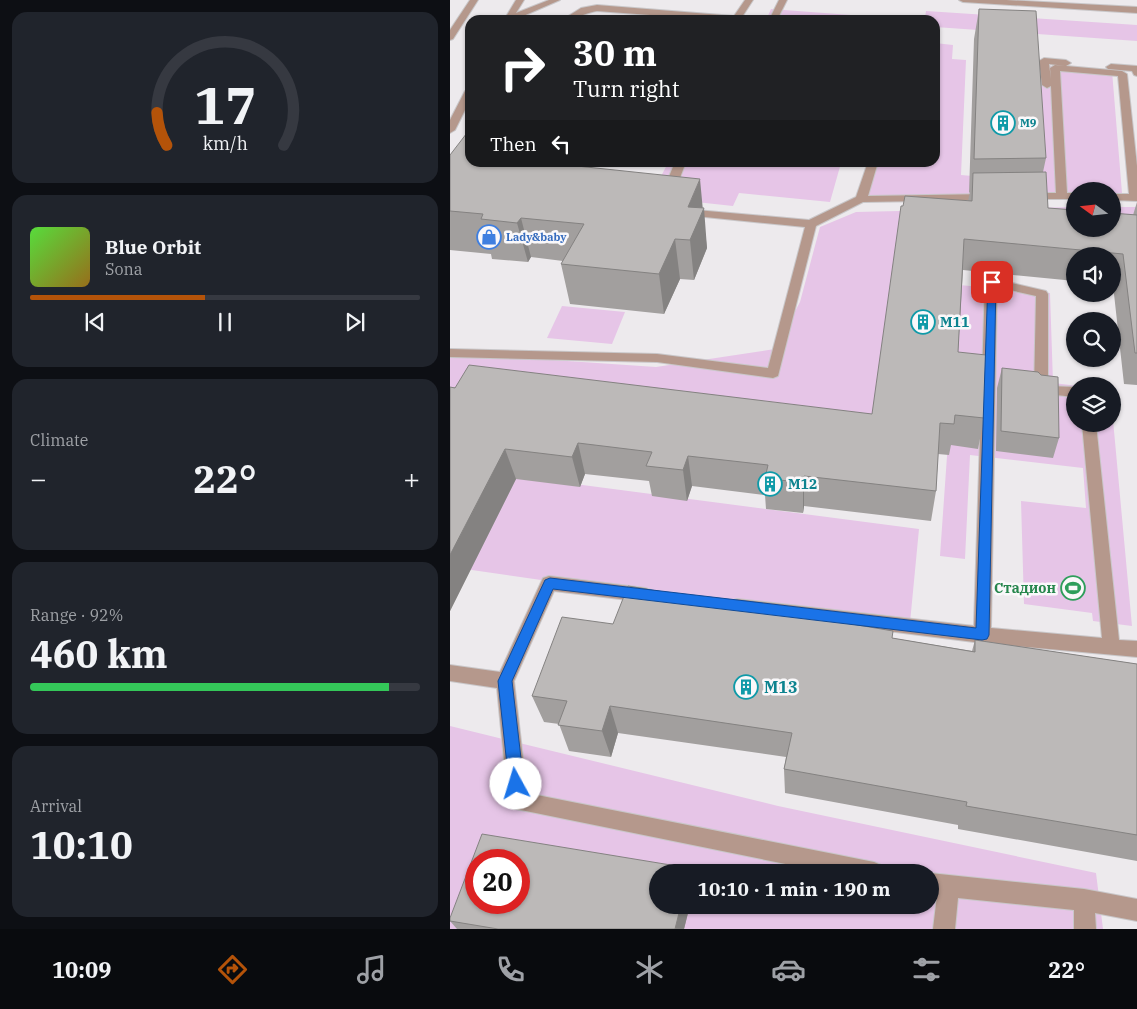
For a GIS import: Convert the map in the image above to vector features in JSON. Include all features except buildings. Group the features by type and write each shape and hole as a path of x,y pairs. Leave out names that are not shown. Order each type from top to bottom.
{"street":[{"path":"450,37 474,0"},
{"path":"511,15 520,0"},
{"path":"520,15 556,0"},
{"path":"739,15 748,0"},
{"path":"776,15 783,0"},
{"path":"962,0 1137,10"},
{"path":"575,15 584,10 597,8 678,15"},
{"path":"1062,196 1044,61 1137,69 1137,73"},
{"path":"1062,196 1055,68 1122,74 1136,197 1121,197"},
{"path":"450,130 465,102"},
{"path":"679,167 665,210 811,224 861,199 1066,196"},
{"path":"861,199 871,167"},
{"path":"450,353 657,358 773,373 811,224"},
{"path":"982,635 992,282 1042,294 1041,390 1066,391"},
{"path":"1090,432 1110,645"},
{"path":"658,596 550,583 505,681 518,801 834,864"},
{"path":"717,603 982,635 1110,645 1137,649"},
{"path":"450,673 505,681"},
{"path":"944,929 939,885 1084,900 1137,910"},
{"path":"1084,900 1085,929"}],"shaded area":[{"path":"771,9 851,15 768,15"},
{"path":"926,11 1137,25 1137,41 940,27 940,15 925,15"},
{"path":"940,44 953,45 952,59 966,60 961,175 1007,179 1015,195 858,197 868,167 940,167"},
{"path":"1028,64 1112,71 1122,193 1121,182 1066,182 1066,193 1032,193"},
{"path":"666,167 840,167 830,202 739,193 733,206 650,197"},
{"path":"1066,207 1066,238 1121,238 1121,207 1137,207 1117,247 1066,247 1066,255 949,248 927,499 467,421 450,465 450,353 656,367 775,349 800,302 820,227 856,212"},
{"path":"959,285 1050,293 1053,383 1066,384 1066,432 1114,432 1132,626 1093,621 1092,613 1024,604 1021,501 1086,508 1083,468 970,455 965,559 940,556"},
{"path":"562,306 625,312 612,344 547,338"},
{"path":"499,474 919,529 909,633 451,567"},
{"path":"450,726 778,806 1096,873 1103,929 450,929"}],"place":[{"name":"М9","path":"1003,123"},
{"name":"Lady&baby","path":"489,237"},
{"name":"М11","path":"923,322"},
{"name":"М12","path":"770,484"},
{"name":"Стадион","path":"1073,588"},
{"name":"М13","path":"746,687"}],"route":[{"path":"516,784 505,681 550,583 982,635 992,282"}]}
